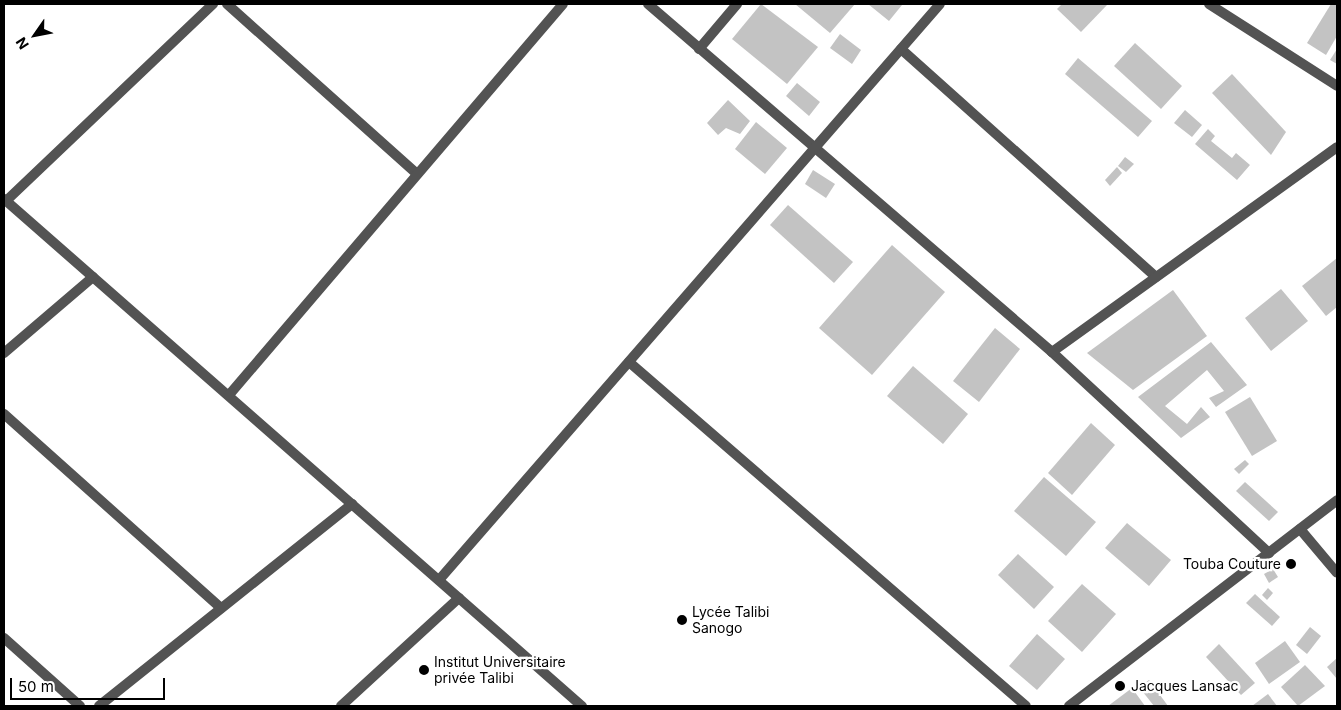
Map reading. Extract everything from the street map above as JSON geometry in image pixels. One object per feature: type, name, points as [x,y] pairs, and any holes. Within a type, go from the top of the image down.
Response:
[{"type":"street","points":[[213,4],[5,200],[439,580],[575,704]]},
{"type":"street","points":[[227,4],[417,174]]},
{"type":"street","points":[[229,396],[563,4]]},
{"type":"street","points":[[648,4],[813,150],[1052,352],[1269,553]]},
{"type":"street","points":[[699,49],[737,4]]},
{"type":"street","points":[[439,580],[940,4]]},
{"type":"street","points":[[1209,4],[1337,86]]},
{"type":"street","points":[[901,49],[1156,277]]},
{"type":"street","points":[[1052,352],[1337,147]]},
{"type":"street","points":[[4,353],[93,277]]},
{"type":"street","points":[[629,362],[1026,706]]},
{"type":"street","points":[[4,414],[221,608]]},
{"type":"street","points":[[1069,706],[1337,500]]},
{"type":"street","points":[[99,706],[352,504]]},
{"type":"street","points":[[1300,529],[1337,573]]},
{"type":"street","points":[[341,706],[459,598]]},
{"type":"street","points":[[4,638],[80,706]]},
{"type":"building","points":[[761,4],[818,47],[787,84],[732,39]]},
{"type":"building","points":[[795,4],[855,4],[830,33]]},
{"type":"building","points":[[868,4],[900,4],[902,5],[889,21]]},
{"type":"building","points":[[1062,4],[1108,4],[1081,32],[1057,9]]},
{"type":"building","points":[[1331,4],[1337,4],[1337,36],[1326,55],[1307,43]]},
{"type":"building","points":[[840,34],[861,50],[852,64],[830,48]]},
{"type":"building","points":[[1135,43],[1182,86],[1161,109],[1114,66]]},
{"type":"building","points":[[1337,49],[1337,64],[1330,60]]},
{"type":"building","points":[[1078,58],[1152,121],[1138,137],[1065,74]]},
{"type":"building","points":[[1232,74],[1286,132],[1271,155],[1212,93]]},
{"type":"building","points":[[797,83],[820,102],[809,116],[786,96]]},
{"type":"building","points":[[728,100],[750,121],[740,134],[726,128],[718,135],[707,123]]},
{"type":"building","points":[[1185,110],[1202,125],[1192,137],[1174,123]]},
{"type":"building","points":[[756,122],[787,148],[765,174],[735,149]]},
{"type":"building","points":[[1208,129],[1215,136],[1211,141],[1232,158],[1236,153],[1250,165],[1237,180],[1195,144]]},
{"type":"building","points":[[1125,157],[1134,164],[1126,172],[1118,166]]},
{"type":"building","points":[[1117,167],[1122,173],[1110,186],[1105,180]]},
{"type":"building","points":[[813,170],[835,184],[826,198],[805,184]]},
{"type":"building","points":[[788,205],[853,262],[834,283],[770,225]]},
{"type":"building","points":[[892,245],[945,292],[872,375],[819,328]]},
{"type":"building","points":[[1337,258],[1337,307],[1326,316],[1302,286]]},
{"type":"building","points":[[1281,289],[1308,321],[1271,351],[1245,318]]},
{"type":"building","points":[[1173,290],[1207,336],[1133,390],[1087,353]]},
{"type":"building","points":[[995,328],[1020,349],[979,402],[953,381]]},
{"type":"building","points":[[1211,342],[1247,385],[1216,407],[1209,398],[1224,391],[1207,370],[1165,406],[1187,424],[1201,407],[1210,417],[1181,438],[1138,397]]},
{"type":"building","points":[[913,366],[968,414],[943,444],[887,396]]},
{"type":"building","points":[[1250,397],[1277,441],[1252,456],[1225,412]]},
{"type":"building","points":[[1091,423],[1115,445],[1072,495],[1048,473]]},
{"type":"building","points":[[1245,460],[1249,464],[1239,474],[1234,469]]},
{"type":"building","points":[[1044,477],[1096,522],[1066,556],[1014,511]]},
{"type":"building","points":[[1245,482],[1278,512],[1269,521],[1236,491]]},
{"type":"building","points":[[1127,523],[1171,560],[1149,586],[1105,548]]},
{"type":"building","points":[[1018,554],[1054,587],[1034,609],[998,575]]},
{"type":"building","points":[[1273,569],[1278,577],[1269,583],[1264,574]]},
{"type":"building","points":[[1082,584],[1116,614],[1082,652],[1048,621]]},
{"type":"building","points":[[1268,588],[1273,593],[1267,600],[1262,595]]},
{"type":"building","points":[[1255,594],[1280,617],[1272,626],[1246,603]]},
{"type":"building","points":[[1310,627],[1321,636],[1307,654],[1296,645]]},
{"type":"building","points":[[1037,634],[1065,659],[1037,690],[1009,666]]},
{"type":"building","points":[[1285,641],[1300,662],[1269,684],[1255,663]]},
{"type":"building","points":[[1219,644],[1255,683],[1241,695],[1206,657]]},
{"type":"building","points":[[1337,658],[1337,679],[1327,667]]},
{"type":"building","points":[[1305,665],[1325,686],[1298,706],[1281,687]]},
{"type":"building","points":[[1149,680],[1168,706],[1154,706],[1139,687]]},
{"type":"building","points":[[1132,688],[1145,706],[1108,706]]},
{"type":"building","points":[[1268,694],[1277,706],[1252,706]]},
{"type":"place","name":"Touba Couture","points":[[1291,564]]},
{"type":"place","name":"Lycée Talibi Sanogo","points":[[682,620]]},
{"type":"place","name":"Institut Universitaire privée Talibi","points":[[424,670]]},
{"type":"place","name":"Jacques Lansac","points":[[1120,686]]}]
